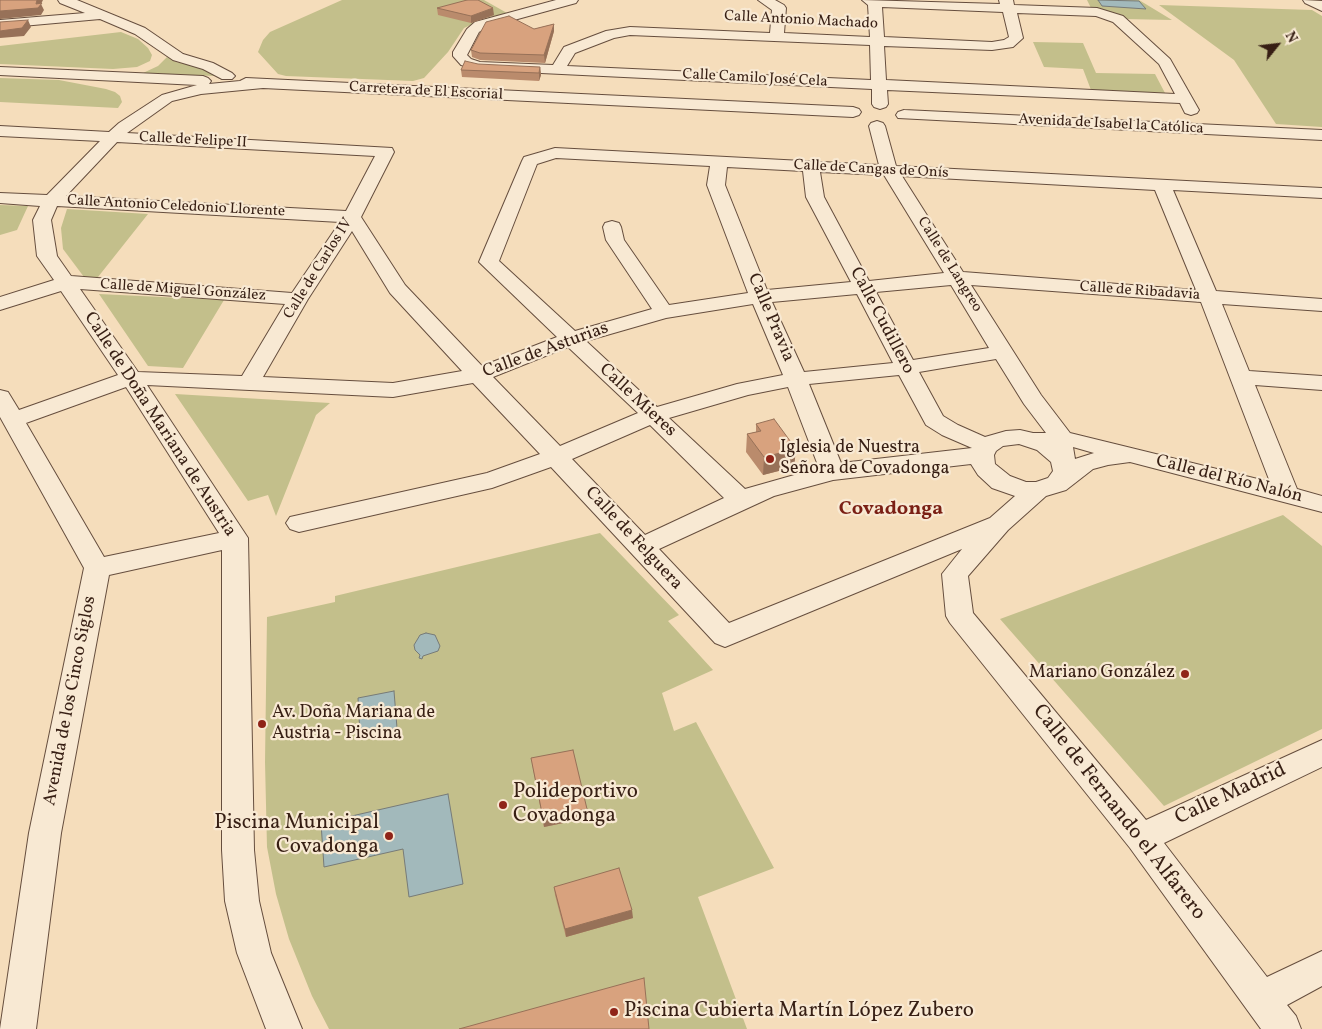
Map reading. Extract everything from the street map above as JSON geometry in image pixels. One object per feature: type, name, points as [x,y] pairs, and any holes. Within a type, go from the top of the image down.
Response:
[{"type":"street","points":[[65,0],[140,31],[178,57],[208,66],[240,82]]},
{"type":"street","name":"Calle Camilo José Cela","points":[[571,0],[480,25],[474,29],[460,52],[463,60],[479,66],[1185,99]]},
{"type":"street","points":[[765,0],[779,8],[776,36]]},
{"type":"street","points":[[1310,0],[1322,7]]},
{"type":"street","points":[[880,104],[872,1],[1007,4],[1097,12],[1118,20],[1165,62],[1194,115]]},
{"type":"street","name":"Calle Antonio Machado","points":[[558,69],[569,50],[611,34],[630,30],[992,46],[1008,44],[1016,38],[1016,31],[1007,4]]},
{"type":"street","points":[[0,24],[102,16]]},
{"type":"street","points":[[98,75],[136,72],[153,66],[162,59],[160,46]]},
{"type":"street","name":"Carretera de El Escorial","points":[[0,71],[852,112]]},
{"type":"street","points":[[61,74],[108,83],[129,96],[134,108],[119,132]]},
{"type":"street","name":"Calle de Doña Mariana de Austria","points":[[262,84],[200,89],[166,98],[119,132],[52,201],[42,220],[47,256],[67,282],[235,538],[238,850],[242,901],[254,953],[284,1029]]},
{"type":"street","points":[[880,104],[896,108],[904,115],[900,122],[877,126],[859,121],[852,112],[854,109],[864,105],[880,104]]},
{"type":"street","name":"Avenida de Isabel la Católica","points":[[904,115],[1320,135]]},
{"type":"street","name":"Calle de Langreo","points":[[877,126],[889,170],[1032,399]]},
{"type":"street","name":"Calle de Felipe II","points":[[0,131],[119,132],[386,152]]},
{"type":"street","name":"Calle de Carlos IV","points":[[248,384],[298,299],[352,217],[386,152]]},
{"type":"street","name":"Calle de Cangas de Onís","points":[[488,262],[530,161],[555,153],[1322,193]]},
{"type":"street","name":"Calle Pravia","points":[[719,162],[716,185],[760,297],[796,379],[833,472]]},
{"type":"street","name":"Calle Cudillero","points":[[811,167],[815,198],[934,420],[984,450]]},
{"type":"street","points":[[1162,186],[1241,376],[1287,495]]},
{"type":"street","name":"Calle Antonio Celedonio Llorente","points":[[0,198],[352,217]]},
{"type":"street","name":"Calle de Felguera","points":[[352,217],[397,289],[725,636],[998,524]]},
{"type":"street","points":[[612,227],[615,240],[664,312]]},
{"type":"street","name":"Calle Mieres","points":[[488,262],[653,414],[741,500]]},
{"type":"street","name":"Calle de Asturias","points":[[131,378],[394,390],[479,375],[570,339],[664,312],[760,297],[958,278]]},
{"type":"street","name":"Calle de Ribadavia","points":[[958,278],[1322,305]]},
{"type":"street","points":[[0,304],[67,282]]},
{"type":"street","name":"Calle de Miguel González","points":[[67,282],[298,299]]},
{"type":"street","points":[[299,522],[492,480],[556,457],[653,414],[746,388],[796,379],[905,368],[1002,352]]},
{"type":"street","points":[[1241,376],[1322,383]]},
{"type":"street","points":[[131,378],[6,408],[97,568],[235,538]]},
{"type":"street","points":[[1027,439],[1034,426],[1036,414],[1032,399]]},
{"type":"street","name":"Calle del Río Nalón","points":[[1032,399],[1058,432],[1063,471],[1098,459],[1135,456]]},
{"type":"street","name":"Calle del Río Nalón","points":[[1047,418],[1065,432],[1096,446]]},
{"type":"street","points":[[641,547],[766,490],[833,472],[984,450],[995,441],[1006,438],[1027,439],[1054,450],[1063,471],[1057,484],[1037,490],[1024,490],[1001,482],[986,469],[982,462],[984,450]]},
{"type":"street","name":"Calle del Río Nalón","points":[[1027,439],[1073,440],[1322,504]]},
{"type":"street","points":[[998,524],[1001,482]]},
{"type":"street","name":"Calle de Fernando el Alfarero","points":[[1037,490],[998,524],[955,574],[960,616],[1140,838],[1283,1029]]},
{"type":"street","name":"Avenida de los Cinco Siglos","points":[[18,1029],[45,833],[97,568]]},
{"type":"street","name":"Calle Madrid","points":[[1140,838],[1322,753]]},
{"type":"street","points":[[1261,999],[1322,968]]},
{"type":"shaded area","points":[[342,0],[484,0],[507,13],[486,18],[464,28],[448,52],[424,78],[413,81],[286,76],[278,74],[258,52],[263,40],[270,32]]},
{"type":"shaded area","points":[[1087,0],[1139,0],[1172,20],[1124,19],[1091,8]]},
{"type":"shaded area","points":[[1159,5],[1312,10],[1322,16],[1322,127],[1276,124],[1234,60]]},
{"type":"shaded area","points":[[121,32],[138,39],[148,48],[152,55],[150,61],[137,67],[113,69],[0,64],[0,46]]},
{"type":"shaded area","points":[[1033,42],[1083,43],[1096,73],[1155,74],[1165,93],[1091,90],[1083,69],[1044,67]]},
{"type":"shaded area","points":[[167,57],[176,62],[200,67],[216,76],[143,73],[158,66]]},
{"type":"shaded area","points":[[0,78],[59,80],[106,89],[120,96],[122,102],[118,108],[0,102]]},
{"type":"shaded area","points":[[0,205],[28,206],[17,230],[0,235]]},
{"type":"shaded area","points":[[67,209],[148,214],[98,277],[84,277],[63,249],[61,228]]},
{"type":"shaded area","points":[[99,294],[224,300],[183,368],[148,366]]},
{"type":"shaded area","points":[[175,394],[330,403],[316,415],[276,516],[268,495],[248,501]]},
{"type":"shaded area","name":"Mariano González","points":[[1283,515],[1322,546],[1322,729],[1164,806],[1000,619]]},
{"type":"shaded area","name":"Polideportivo Covadonga","points":[[600,533],[679,615],[668,621],[713,670],[662,693],[674,731],[696,722],[774,868],[698,897],[747,1029],[329,1029],[312,996],[289,939],[276,894],[267,847],[265,762],[267,617],[335,602],[335,596]]},
{"type":"water","points":[[1098,0],[1139,1],[1146,9],[1102,6]]},
{"type":"water","points":[[426,633],[435,635],[440,646],[438,651],[423,656],[422,659],[419,658],[420,655],[415,650],[414,645],[420,635]]},
{"type":"water","points":[[394,691],[397,728],[360,735],[358,698]]},
{"type":"water","name":"Piscina Municipal Covadonga","points":[[448,794],[463,884],[409,897],[403,849],[324,867],[321,823]]},
{"type":"building","points":[[0,0],[37,0],[36,4],[42,3],[38,8],[0,11]]},
{"type":"building","points":[[467,0],[478,0],[493,8],[471,16],[437,8]]},
{"type":"building","points":[[509,16],[534,29],[554,24],[544,55],[480,53],[471,50],[486,22]]},
{"type":"building","points":[[28,20],[22,28],[0,31],[0,22]]},
{"type":"building","points":[[465,61],[478,64],[540,67],[539,73],[461,70]]},
{"type":"building","points":[[774,419],[796,449],[764,457],[747,434],[761,431],[756,424]]},
{"type":"building","points":[[573,750],[587,809],[543,818],[531,758]]},
{"type":"building","points":[[619,868],[632,910],[565,929],[554,887]]},
{"type":"building","points":[[644,978],[649,1029],[459,1029]]},
{"type":"place","name":"Iglesia de Nuestra Señora de Covadonga","points":[[770,459]]},
{"type":"place","name":"Mariano González","points":[[1185,674]]},
{"type":"place","name":"Av. Doña Mariana de Austria - Piscina","points":[[262,724]]},
{"type":"place","name":"Polideportivo Covadonga","points":[[503,805]]},
{"type":"place","name":"Piscina Municipal Covadonga","points":[[389,836]]},
{"type":"place","name":"Piscina Cubierta Martín López Zubero","points":[[614,1012]]},
{"type":"district","name":"Covadonga","points":[[891,510]]}]
